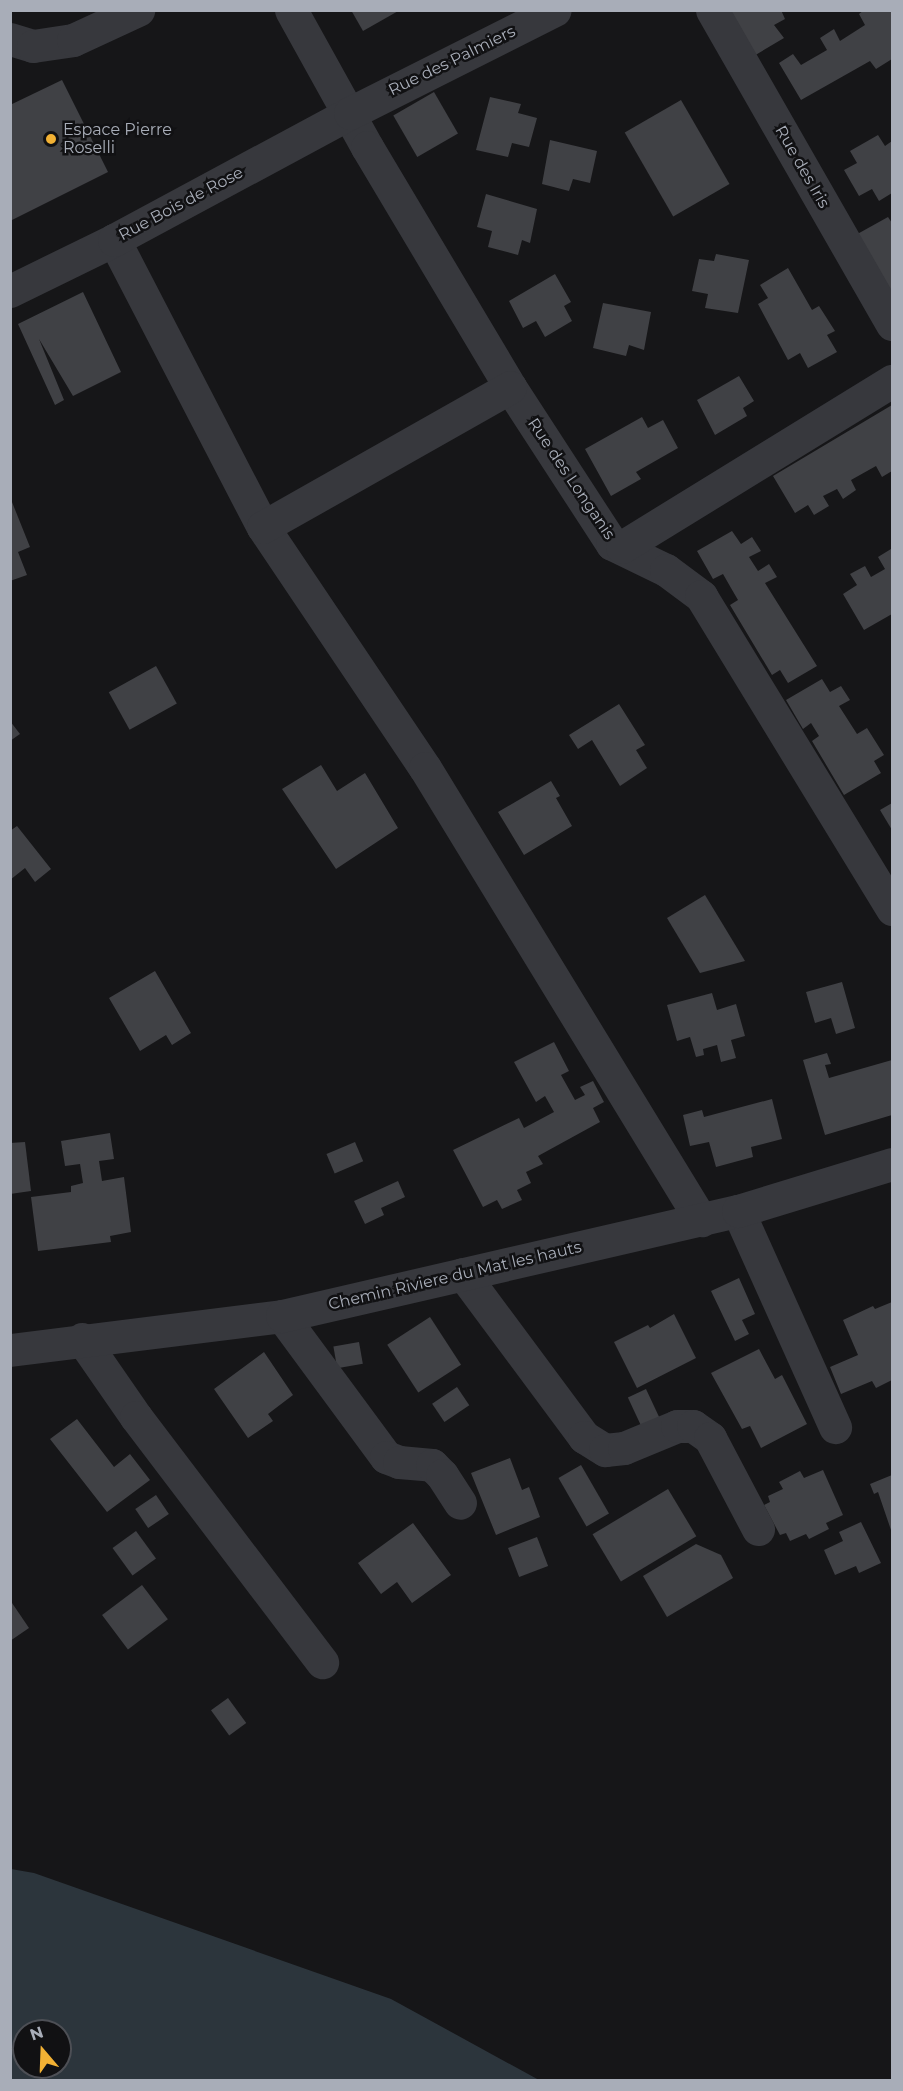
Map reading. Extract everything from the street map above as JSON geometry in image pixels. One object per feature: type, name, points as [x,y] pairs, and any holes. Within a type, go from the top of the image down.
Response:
[{"type":"street","points":[[10,39],[33,46],[73,40],[138,10]]},
{"type":"street","name":"Rue des Longanis","points":[[291,10],[367,147],[510,387],[612,544],[666,570],[701,596],[892,909]]},
{"type":"street","name":"Rue des Palmiers","points":[[350,113],[555,10]]},
{"type":"street","name":"Rue des Iris","points":[[712,10],[892,324]]},
{"type":"street","name":"Rue Bois de Rose","points":[[10,291],[114,240],[350,113]]},
{"type":"street","points":[[114,240],[263,527],[425,768],[701,1220]]},
{"type":"street","points":[[622,547],[892,381]]},
{"type":"street","points":[[263,527],[510,387]]},
{"type":"street","name":"Chemin Riviere du Mat les hauts","points":[[10,1350],[82,1339],[282,1316],[738,1211],[892,1164]]},
{"type":"street","points":[[738,1211],[835,1427]]},
{"type":"street","points":[[463,1274],[584,1437],[605,1450],[624,1448],[677,1426],[693,1426],[710,1438],[758,1529]]},
{"type":"street","points":[[282,1316],[386,1457],[399,1462],[432,1465],[442,1475],[460,1503]]},
{"type":"street","points":[[82,1339],[136,1417],[322,1662]]},
{"type":"shaded area","points":[[11,1869],[34,1873],[391,1999],[539,2080],[11,2080]]},
{"type":"building","points":[[351,10],[400,10],[363,31]]},
{"type":"building","points":[[717,10],[781,10],[785,19],[774,25],[784,38],[747,60]]},
{"type":"building","points":[[864,10],[892,10],[892,59],[876,69],[870,61],[801,100],[779,63],[793,54],[801,65],[827,50],[820,38],[834,29],[840,41],[865,25],[859,14]]},
{"type":"building","name":"Espace Pierre Roselli","points":[[62,80],[108,172],[10,221],[10,105]]},
{"type":"building","points":[[434,92],[458,134],[417,157],[393,116]]},
{"type":"building","points":[[490,97],[521,104],[518,113],[537,118],[529,147],[512,143],[508,157],[476,150]]},
{"type":"building","points":[[681,100],[730,184],[673,217],[625,132]]},
{"type":"building","points":[[878,135],[885,146],[892,141],[892,193],[879,201],[872,189],[859,196],[844,170],[857,163],[850,151]]},
{"type":"building","points":[[550,140],[597,151],[590,183],[573,179],[569,191],[542,184]]},
{"type":"building","points":[[486,194],[537,209],[530,243],[522,240],[518,255],[488,247],[492,231],[477,227]]},
{"type":"building","points":[[888,217],[892,223],[892,289],[886,292],[852,237]]},
{"type":"building","points":[[716,254],[749,260],[738,313],[705,308],[708,294],[692,291],[699,259],[714,261]]},
{"type":"building","points":[[788,268],[812,310],[819,306],[835,331],[827,335],[837,352],[808,368],[800,353],[788,360],[758,304],[768,298],[760,285]]},
{"type":"building","points":[[555,274],[571,302],[564,306],[572,321],[545,337],[536,321],[523,328],[509,301]]},
{"type":"building","points":[[83,292],[121,372],[73,396],[39,339],[64,400],[55,405],[18,324]]},
{"type":"building","points":[[603,303],[651,312],[644,350],[629,345],[626,356],[593,348]]},
{"type":"building","points":[[739,376],[754,401],[743,408],[747,416],[715,435],[697,400]]},
{"type":"building","points":[[892,405],[892,471],[882,477],[876,466],[851,480],[856,490],[843,499],[837,489],[823,496],[829,506],[814,515],[808,505],[795,513],[773,476]]},
{"type":"building","points":[[642,417],[648,428],[663,420],[678,448],[636,472],[641,479],[611,496],[585,449]]},
{"type":"building","points":[[10,497],[30,547],[18,552],[27,575],[10,581]]},
{"type":"building","points":[[732,531],[741,544],[752,537],[761,551],[749,557],[758,571],[769,564],[777,577],[765,583],[817,666],[788,683],[780,670],[772,675],[730,605],[738,600],[723,574],[713,579],[697,551]]},
{"type":"building","points":[[891,549],[892,614],[864,630],[843,594],[857,585],[850,574],[865,566],[871,577],[885,569],[878,557]]},
{"type":"building","points":[[156,666],[177,704],[130,730],[109,692]]},
{"type":"building","points":[[822,679],[830,692],[841,686],[850,700],[839,706],[857,734],[867,728],[884,755],[874,761],[881,773],[844,795],[812,741],[819,736],[811,723],[803,729],[786,700]]},
{"type":"building","points":[[619,704],[645,745],[636,750],[647,768],[620,786],[592,740],[578,749],[569,735]]},
{"type":"building","points":[[10,721],[20,734],[10,741]]},
{"type":"building","points":[[321,765],[337,791],[365,773],[398,828],[336,869],[282,789]]},
{"type":"building","points":[[551,781],[560,796],[556,798],[572,826],[524,855],[498,812]]},
{"type":"building","points":[[892,803],[892,830],[880,810]]},
{"type":"building","points":[[17,826],[51,869],[35,882],[25,868],[10,880],[10,831]]},
{"type":"building","points":[[705,895],[745,961],[700,973],[667,918]]},
{"type":"building","points":[[155,971],[191,1033],[172,1045],[166,1035],[140,1051],[109,998]]},
{"type":"building","points":[[842,982],[855,1028],[836,1034],[831,1018],[815,1023],[806,992]]},
{"type":"building","points":[[712,993],[717,1010],[736,1004],[745,1036],[731,1040],[736,1058],[721,1062],[717,1045],[703,1049],[704,1055],[696,1057],[690,1037],[677,1041],[667,1005]]},
{"type":"building","points":[[554,1042],[569,1071],[561,1075],[575,1100],[585,1095],[580,1087],[593,1081],[604,1102],[593,1108],[600,1122],[538,1156],[543,1164],[526,1172],[531,1183],[517,1190],[522,1200],[502,1209],[497,1200],[483,1207],[453,1150],[519,1118],[524,1128],[554,1112],[545,1096],[536,1102],[514,1062]]},
{"type":"building","points":[[827,1053],[831,1064],[825,1065],[829,1078],[892,1060],[892,1115],[825,1135],[803,1060]]},
{"type":"building","points":[[772,1099],[782,1139],[751,1147],[753,1157],[716,1167],[709,1142],[690,1146],[683,1115],[702,1110],[704,1117]]},
{"type":"building","points":[[110,1133],[114,1159],[99,1161],[102,1181],[124,1177],[131,1232],[110,1236],[111,1242],[38,1251],[31,1197],[71,1192],[71,1186],[83,1183],[80,1164],[65,1166],[61,1141]]},
{"type":"building","points":[[25,1142],[31,1191],[10,1194],[10,1143]]},
{"type":"building","points":[[355,1142],[363,1161],[335,1173],[326,1154]]},
{"type":"building","points":[[398,1181],[405,1197],[381,1208],[384,1215],[365,1224],[354,1201]]},
{"type":"building","points":[[739,1278],[755,1314],[742,1320],[749,1334],[735,1341],[711,1291]]},
{"type":"building","points":[[892,1302],[892,1380],[876,1388],[872,1381],[841,1394],[830,1367],[858,1355],[843,1320],[873,1306],[875,1309]]},
{"type":"building","points":[[674,1314],[696,1358],[637,1388],[614,1342],[648,1325],[650,1328]]},
{"type":"building","points":[[430,1317],[461,1365],[418,1393],[387,1345]]},
{"type":"building","points":[[359,1342],[363,1364],[337,1368],[333,1347]]},
{"type":"building","points":[[759,1349],[775,1379],[782,1375],[807,1424],[761,1448],[750,1426],[742,1429],[711,1373]]},
{"type":"building","points":[[264,1352],[293,1395],[268,1414],[273,1421],[248,1438],[214,1389]]},
{"type":"building","points":[[457,1387],[469,1405],[444,1422],[432,1404]]},
{"type":"building","points":[[646,1389],[659,1417],[641,1426],[628,1397]]},
{"type":"building","points":[[77,1419],[114,1467],[130,1454],[150,1480],[107,1512],[50,1439]]},
{"type":"building","points":[[510,1458],[522,1490],[529,1487],[540,1517],[496,1535],[471,1473]]},
{"type":"building","points":[[581,1465],[609,1513],[586,1526],[558,1478]]},
{"type":"building","points":[[823,1470],[843,1515],[826,1523],[829,1529],[809,1539],[806,1534],[790,1541],[786,1533],[780,1535],[764,1505],[770,1502],[768,1496],[783,1489],[779,1482],[800,1471],[804,1478]]},
{"type":"building","points":[[892,1475],[892,1533],[878,1492],[874,1494],[870,1484]]},
{"type":"building","points":[[668,1489],[696,1536],[621,1581],[593,1534]]},
{"type":"building","points":[[156,1495],[169,1514],[148,1528],[135,1509]]},
{"type":"building","points":[[861,1522],[881,1563],[859,1573],[856,1566],[835,1575],[824,1550],[843,1541],[839,1532]]},
{"type":"building","points":[[413,1523],[451,1575],[412,1603],[397,1582],[381,1594],[358,1563]]},
{"type":"building","points":[[136,1531],[156,1559],[133,1576],[113,1548]]},
{"type":"building","points":[[537,1537],[548,1566],[519,1577],[508,1548]]},
{"type":"building","points":[[696,1544],[721,1555],[733,1578],[667,1617],[643,1576]]},
{"type":"building","points":[[142,1585],[168,1619],[128,1649],[102,1615]]},
{"type":"building","points":[[10,1600],[29,1628],[10,1641]]},
{"type":"building","points":[[228,1698],[246,1723],[229,1735],[211,1710]]},
{"type":"place","name":"Espace Pierre Roselli","points":[[51,139]]}]
